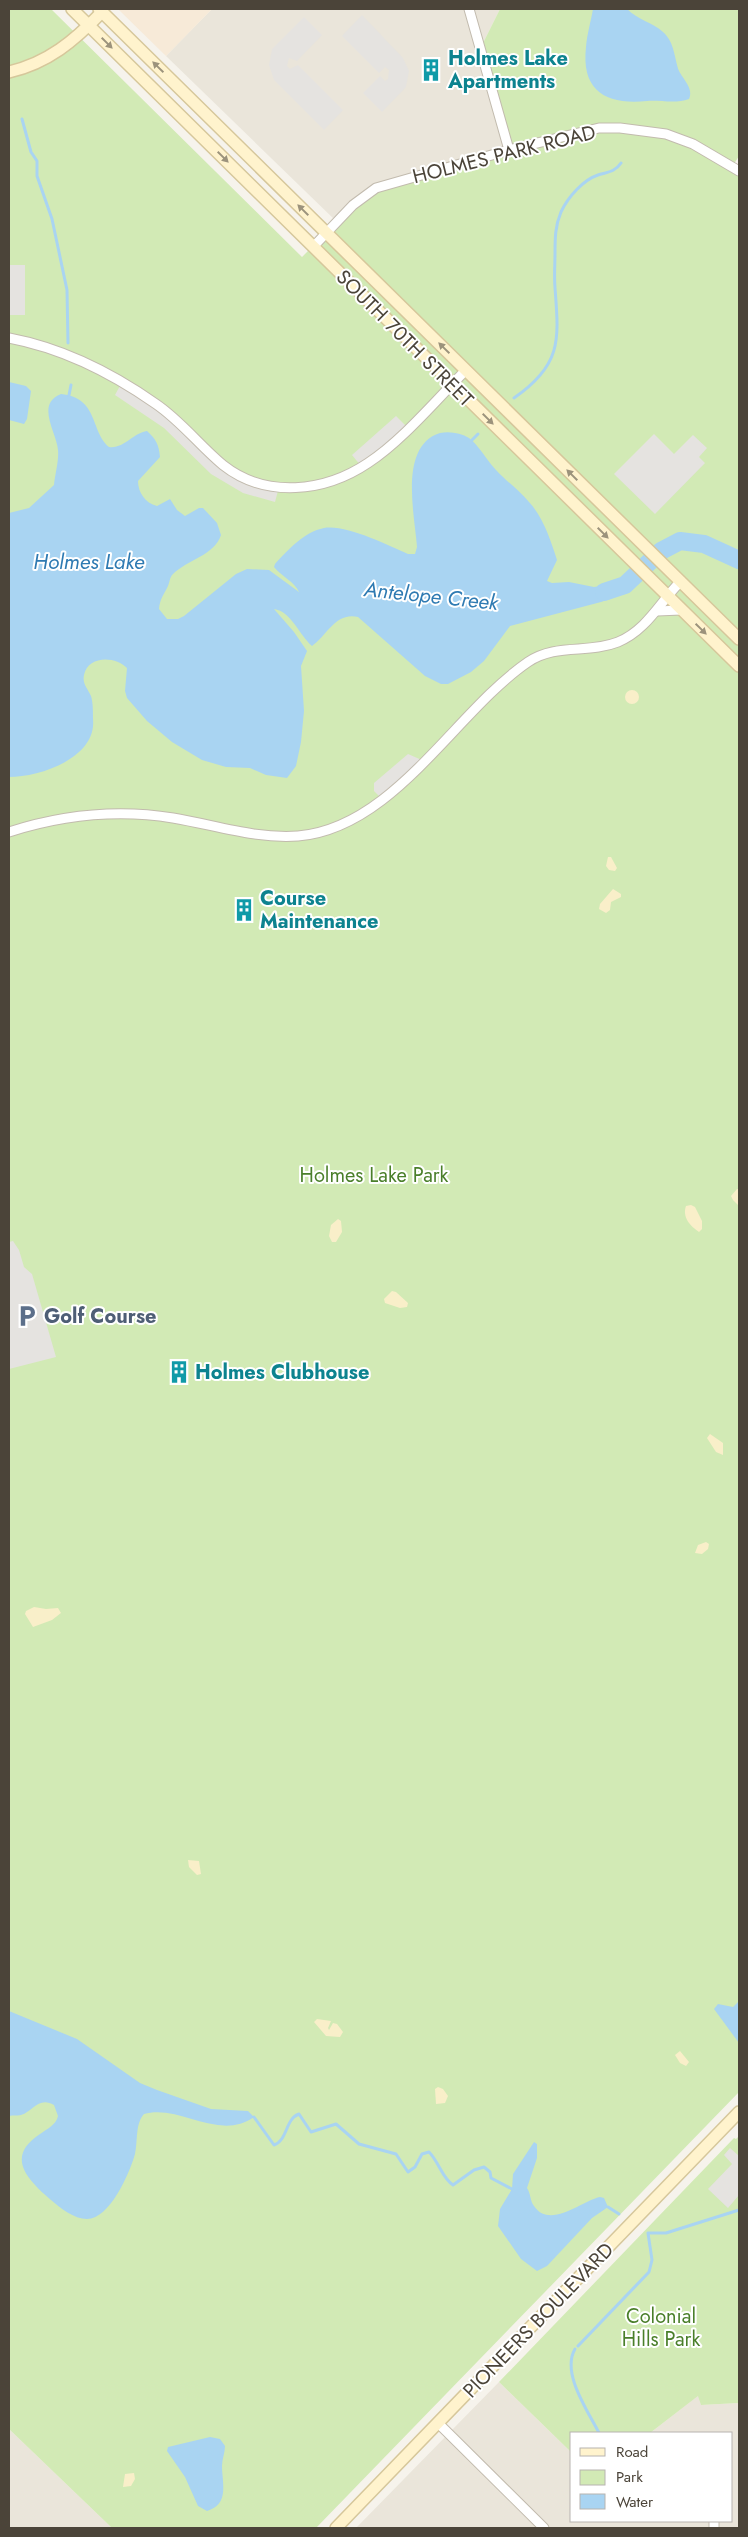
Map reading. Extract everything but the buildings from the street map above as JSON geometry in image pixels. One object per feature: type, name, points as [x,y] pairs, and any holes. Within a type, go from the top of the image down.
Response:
[{"type":"main road","name":"SOUTH 70TH STREET","points":[[72,9],[739,666]]},
{"type":"main road","name":"SOUTH 70TH STREET","points":[[100,10],[739,639]]},
{"type":"main road","points":[[9,72],[33,66],[50,57],[89,25],[100,10]]},
{"type":"main road","name":"PIONEERS BOULEVARD","points":[[336,2528],[739,2112]]},
{"type":"street","points":[[469,9],[510,150]]},
{"type":"street","name":"HOLMES PARK ROAD","points":[[313,247],[362,197],[376,188],[510,150],[599,128],[645,130],[666,134],[692,144],[739,171]]},
{"type":"street","points":[[9,338],[53,350],[105,372],[158,405],[226,467],[258,483],[287,488],[319,485],[360,468],[390,445],[466,370]]},
{"type":"street","points":[[9,832],[50,820],[113,813],[170,818],[264,836],[301,836],[333,828],[356,818],[380,801],[502,684],[529,661],[551,651],[598,647],[617,642],[634,632],[657,612],[666,595],[680,581]]},
{"type":"street","points":[[657,612],[681,610]]},
{"type":"street","points":[[438,2423],[542,2528]]},
{"type":"shaded area","points":[[118,9],[212,9],[166,56]]},
{"type":"shaded area","points":[[212,9],[500,9],[481,47],[509,150],[337,222],[166,56]]},
{"type":"shaded area","points":[[362,15],[403,58],[409,71],[406,87],[382,112],[363,93],[380,76],[385,81],[388,79],[389,70],[385,67],[379,73],[342,36]]},
{"type":"shaded area","points":[[304,17],[322,35],[297,61],[289,58],[287,66],[290,69],[298,65],[343,110],[324,130],[274,80],[269,65],[272,49]]},
{"type":"shaded area","points":[[9,265],[25,265],[25,315],[9,315]]},
{"type":"shaded area","points":[[122,382],[140,393],[226,467],[279,487],[275,502],[243,493],[211,474],[164,428],[115,395]]},
{"type":"shaded area","points":[[396,416],[406,426],[361,466],[352,455]]},
{"type":"shaded area","points":[[654,434],[674,454],[693,435],[707,448],[699,457],[705,463],[655,514],[614,474]]},
{"type":"shaded area","points":[[408,754],[424,761],[382,799],[374,791],[374,783]]},
{"type":"shaded area","name":"Golf Course","points":[[13,1241],[19,1250],[24,1267],[32,1274],[56,1357],[9,1369],[9,1242]]},
{"type":"shaded area","points":[[730,2148],[739,2156],[739,2195],[728,2208],[708,2189],[732,2164],[724,2155]]},
{"type":"shaded area","points":[[499,2382],[570,2451],[570,2522],[733,2522],[733,2432],[651,2432],[699,2395],[701,2405],[739,2403],[739,2528],[356,2528]]},
{"type":"shaded area","points":[[9,2429],[112,2528],[9,2528]]},
{"type":"green space","name":"Holmes Lake Park","points":[[9,9],[51,9],[302,257],[362,197],[509,150],[481,47],[500,9],[738,9],[739,13],[739,156],[732,167],[739,171],[739,2092],[316,2528],[112,2528],[9,2429]]},
{"type":"green space","name":"Colonial Hills Park","points":[[739,2136],[739,2403],[701,2405],[698,2396],[651,2432],[570,2432],[570,2451],[499,2382],[734,2138],[736,2139]]},
{"type":"sand","points":[[632,690],[637,692],[639,697],[637,702],[632,704],[627,702],[625,697],[627,692]]},
{"type":"sand","points":[[608,857],[611,857],[617,868],[615,871],[609,870],[606,866]]},
{"type":"sand","points":[[613,889],[621,894],[621,897],[611,902],[610,910],[606,913],[599,909],[600,904]]},
{"type":"sand","points":[[739,1189],[739,1206],[731,1196]]},
{"type":"sand","points":[[691,1205],[695,1207],[702,1221],[702,1229],[699,1232],[690,1224],[685,1214],[686,1206]]},
{"type":"sand","points":[[338,1219],[341,1221],[342,1232],[336,1242],[332,1242],[329,1236],[331,1225]]},
{"type":"sand","points":[[392,1291],[396,1292],[408,1303],[407,1307],[400,1308],[385,1303],[384,1299]]},
{"type":"sand","points":[[710,1434],[723,1443],[723,1455],[716,1452],[707,1438]]},
{"type":"sand","points":[[706,1542],[709,1544],[708,1549],[702,1554],[695,1553],[698,1545]]},
{"type":"sand","points":[[34,1607],[58,1608],[61,1613],[52,1620],[33,1627],[25,1614],[26,1611]]},
{"type":"sand","points":[[188,1860],[199,1861],[201,1874],[197,1875],[189,1867]]},
{"type":"sand","points":[[317,2019],[331,2021],[329,2030],[333,2023],[337,2024],[343,2032],[340,2037],[326,2036],[314,2022]]},
{"type":"sand","points":[[680,2051],[689,2062],[686,2066],[680,2063],[675,2055]]},
{"type":"sand","points":[[438,2087],[443,2089],[448,2096],[445,2103],[436,2104],[435,2089]]},
{"type":"sand","points":[[134,2473],[135,2479],[131,2486],[123,2487],[125,2474]]},
{"type":"water","points":[[593,9],[627,9],[663,32],[670,41],[679,71],[689,88],[689,99],[674,102],[620,101],[609,98],[600,92],[593,85],[588,75],[586,62],[587,42]]},
{"type":"water","points":[[9,382],[26,386],[31,391],[27,419],[24,424],[9,420]]},
{"type":"water","name":"Holmes Lake","points":[[61,394],[73,397],[88,408],[99,433],[109,447],[119,446],[142,432],[147,431],[153,437],[158,446],[160,457],[138,481],[141,493],[146,500],[157,506],[170,499],[177,510],[185,516],[199,508],[203,508],[217,523],[221,535],[213,548],[179,569],[171,577],[159,609],[167,619],[178,619],[184,616],[236,574],[247,569],[269,570],[299,592],[274,567],[275,564],[303,537],[324,528],[355,532],[408,554],[415,554],[417,547],[412,501],[414,467],[418,452],[427,440],[444,432],[466,436],[472,441],[496,470],[534,508],[546,530],[557,560],[547,581],[552,583],[569,582],[594,587],[619,583],[625,585],[624,589],[616,596],[605,601],[510,626],[484,661],[471,672],[448,684],[441,684],[425,676],[358,617],[350,616],[337,621],[312,646],[285,614],[274,609],[294,632],[307,651],[301,666],[304,711],[301,742],[296,766],[287,778],[266,775],[250,768],[226,767],[202,760],[172,742],[147,721],[127,698],[125,691],[127,668],[116,661],[103,659],[96,661],[87,668],[84,675],[85,684],[92,698],[93,710],[92,733],[86,745],[64,763],[50,769],[22,776],[9,777],[9,513],[29,508],[54,485],[58,450],[48,412],[49,405],[53,399]]},
{"type":"water","points":[[739,2001],[739,2043],[714,2009],[718,2004],[733,2007]]},
{"type":"water","points":[[9,2011],[77,2039],[140,2083],[211,2109],[248,2111],[254,2117],[241,2124],[227,2126],[158,2112],[144,2114],[139,2123],[135,2154],[124,2182],[111,2203],[95,2217],[82,2219],[72,2215],[42,2192],[23,2168],[22,2159],[29,2143],[53,2124],[58,2116],[54,2105],[44,2102],[21,2115],[9,2116]]},
{"type":"water","points":[[534,2142],[537,2144],[537,2158],[527,2188],[534,2206],[541,2213],[549,2215],[567,2212],[600,2197],[604,2198],[608,2207],[592,2218],[547,2266],[537,2271],[521,2259],[498,2226],[500,2209],[512,2189],[513,2174]]},
{"type":"water","points":[[210,2437],[220,2439],[225,2446],[222,2466],[222,2498],[214,2508],[207,2511],[198,2506],[185,2477],[167,2451],[168,2447]]},
{"type":"waterway","points":[[22,119],[31,152],[37,161],[37,176],[52,219],[67,290],[68,343]]},
{"type":"waterway","points":[[514,398],[530,386],[541,374],[554,350],[557,322],[555,238],[561,212],[572,195],[582,185],[592,177],[614,170],[621,163]]},
{"type":"waterway","points":[[69,395],[71,385]]},
{"type":"waterway","points":[[472,440],[478,434]]},
{"type":"waterway","name":"Antelope Creek","points":[[604,592],[625,585],[661,551],[680,541],[704,544],[739,560]]},
{"type":"waterway","points":[[254,2117],[274,2145],[282,2139],[291,2120],[299,2114],[311,2132],[336,2124],[359,2144],[396,2154],[408,2172],[415,2167],[422,2154],[429,2152],[446,2178],[453,2185],[474,2170],[484,2167],[490,2172],[491,2178],[512,2189]]},
{"type":"waterway","points":[[608,2207],[619,2214]]},
{"type":"waterway","points":[[578,2346],[649,2272],[652,2260],[648,2233],[666,2233],[739,2210]]},
{"type":"waterway","points":[[575,2349],[571,2369],[574,2380],[583,2403],[598,2432]]},
{"type":"place","name":"Holmes Lake Apartments","points":[[431,70]]},
{"type":"place","name":"Course Maintenance","points":[[244,910]]},
{"type":"place","name":"Golf Course","points":[[27,1316]]},
{"type":"place","name":"Holmes Clubhouse","points":[[179,1372]]}]
